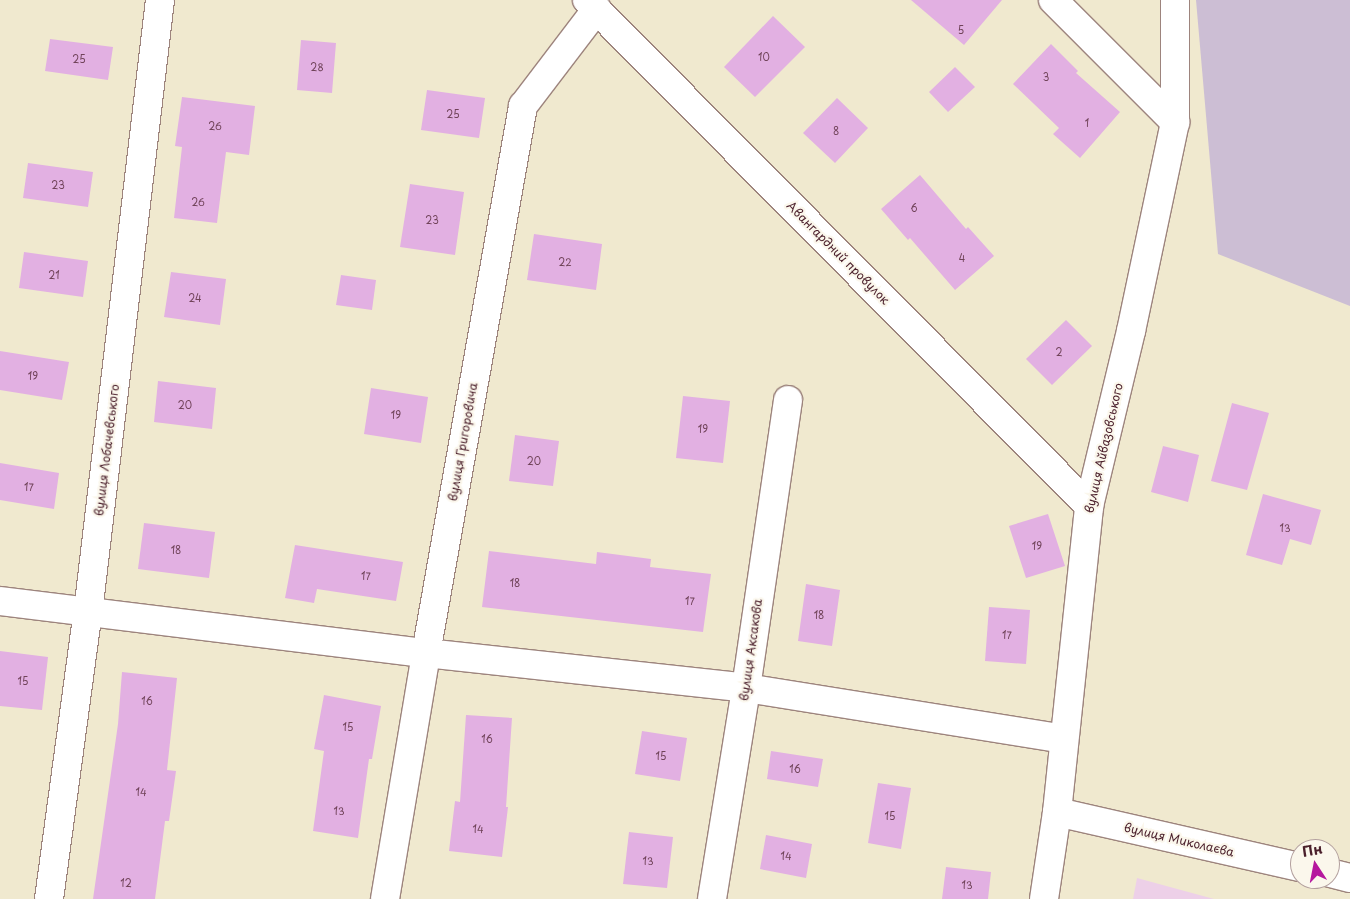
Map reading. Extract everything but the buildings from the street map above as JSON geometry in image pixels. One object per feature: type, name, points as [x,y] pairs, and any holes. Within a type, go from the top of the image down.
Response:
[{"type":"street","name":"вулиця Лобачевського","points":[[50,899],[88,612],[160,0]]},
{"type":"street","points":[[1053,0],[1175,122]]},
{"type":"street","name":"вулиця Айвазовського","points":[[1044,899],[1057,812],[1089,506],[1131,331],[1175,122],[1175,0]]},
{"type":"street","name":"Авангардний провулок","points":[[592,5],[1089,506]]},
{"type":"street","name":"вулиця Григоровича","points":[[385,899],[426,653],[523,106],[592,5]]},
{"type":"street","name":"вулиця Аксакова","points":[[712,899],[746,688],[788,400]]},
{"type":"street","points":[[0,601],[426,653],[746,688],[1064,739]]},
{"type":"street","name":"вулиця Миколаєва","points":[[1057,812],[1290,865]]},
{"type":"shaded area","points":[[1196,0],[1350,0],[1350,306],[1218,254]]},
{"type":"shaded area","points":[[1137,878],[1214,899],[1133,899]]}]
